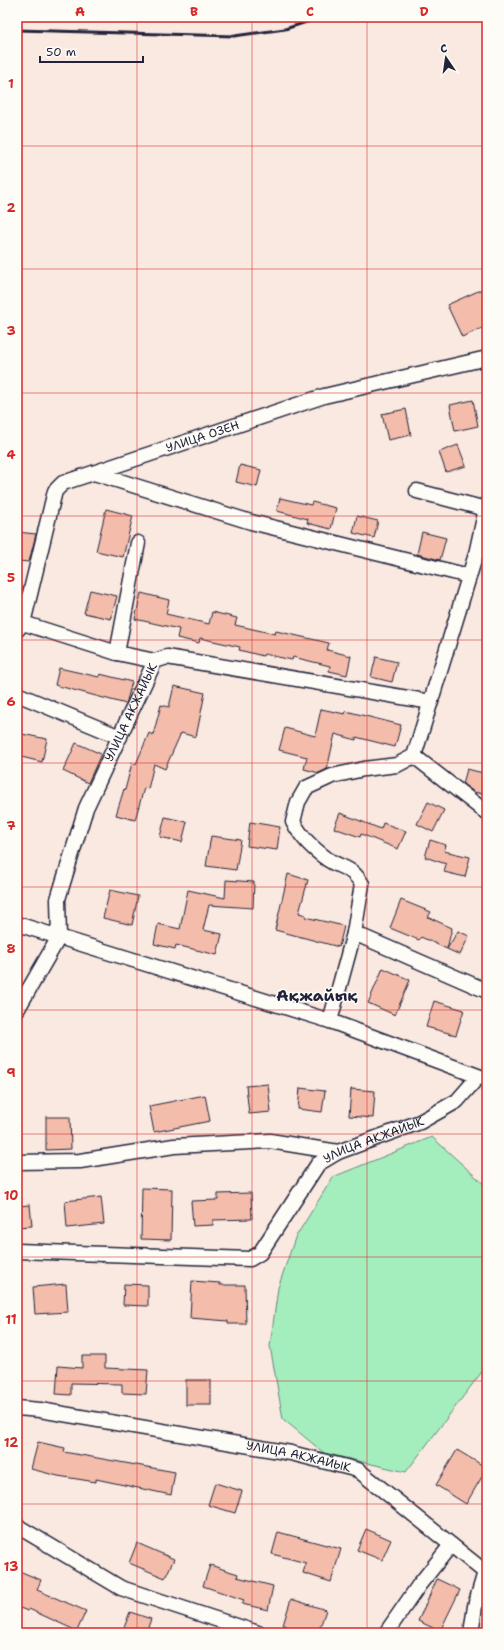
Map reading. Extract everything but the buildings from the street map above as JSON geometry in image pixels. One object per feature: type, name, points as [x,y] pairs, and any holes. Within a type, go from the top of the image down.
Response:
[{"type":"street","name":"УЛИЦА ОЗЕН","points":[[19,625],[55,492],[63,483],[324,396],[487,358]]},
{"type":"street","points":[[94,473],[251,522],[469,576]]},
{"type":"street","points":[[330,1021],[354,933],[362,884],[355,872],[328,860],[305,841],[293,822],[298,802],[306,788],[332,776],[364,769],[397,765],[414,756],[469,576],[481,556],[486,506],[417,491]]},
{"type":"street","points":[[117,653],[138,543]]},
{"type":"street","points":[[19,625],[117,653],[156,661]]},
{"type":"street","name":"УЛИЦА АКЖАЙЫК","points":[[59,937],[58,899],[86,808],[156,661],[167,657],[431,702]]},
{"type":"street","points":[[17,694],[120,736]]},
{"type":"street","points":[[414,756],[487,813]]},
{"type":"street","name":"УЛИЦА АКЖАЙЫК","points":[[17,924],[330,1021],[482,1078],[457,1101],[420,1122],[338,1152],[318,1164],[260,1253],[250,1259],[17,1251]]},
{"type":"street","points":[[354,933],[487,991]]},
{"type":"street","points":[[17,1010],[59,937]]},
{"type":"street","points":[[17,1162],[80,1161],[174,1146],[270,1142],[338,1152]]},
{"type":"street","name":"УЛИЦА АКЖАЙЫК","points":[[17,1408],[40,1410],[291,1453],[358,1470],[485,1572],[474,1606],[471,1633]]},
{"type":"street","points":[[17,1526],[121,1588],[258,1633]]},
{"type":"street","points":[[386,1633],[419,1585],[451,1545]]},
{"type":"shaded area","points":[[17,17],[63,17],[17,22]]},
{"type":"green space","points":[[432,1137],[487,1187],[487,1365],[406,1472],[324,1453],[283,1419],[270,1346],[278,1288],[295,1238],[333,1177]]},
{"type":"railway","points":[[17,30],[234,36],[285,29],[322,17]]},
{"type":"district","name":"Ақжайық","points":[[317,995]]}]
